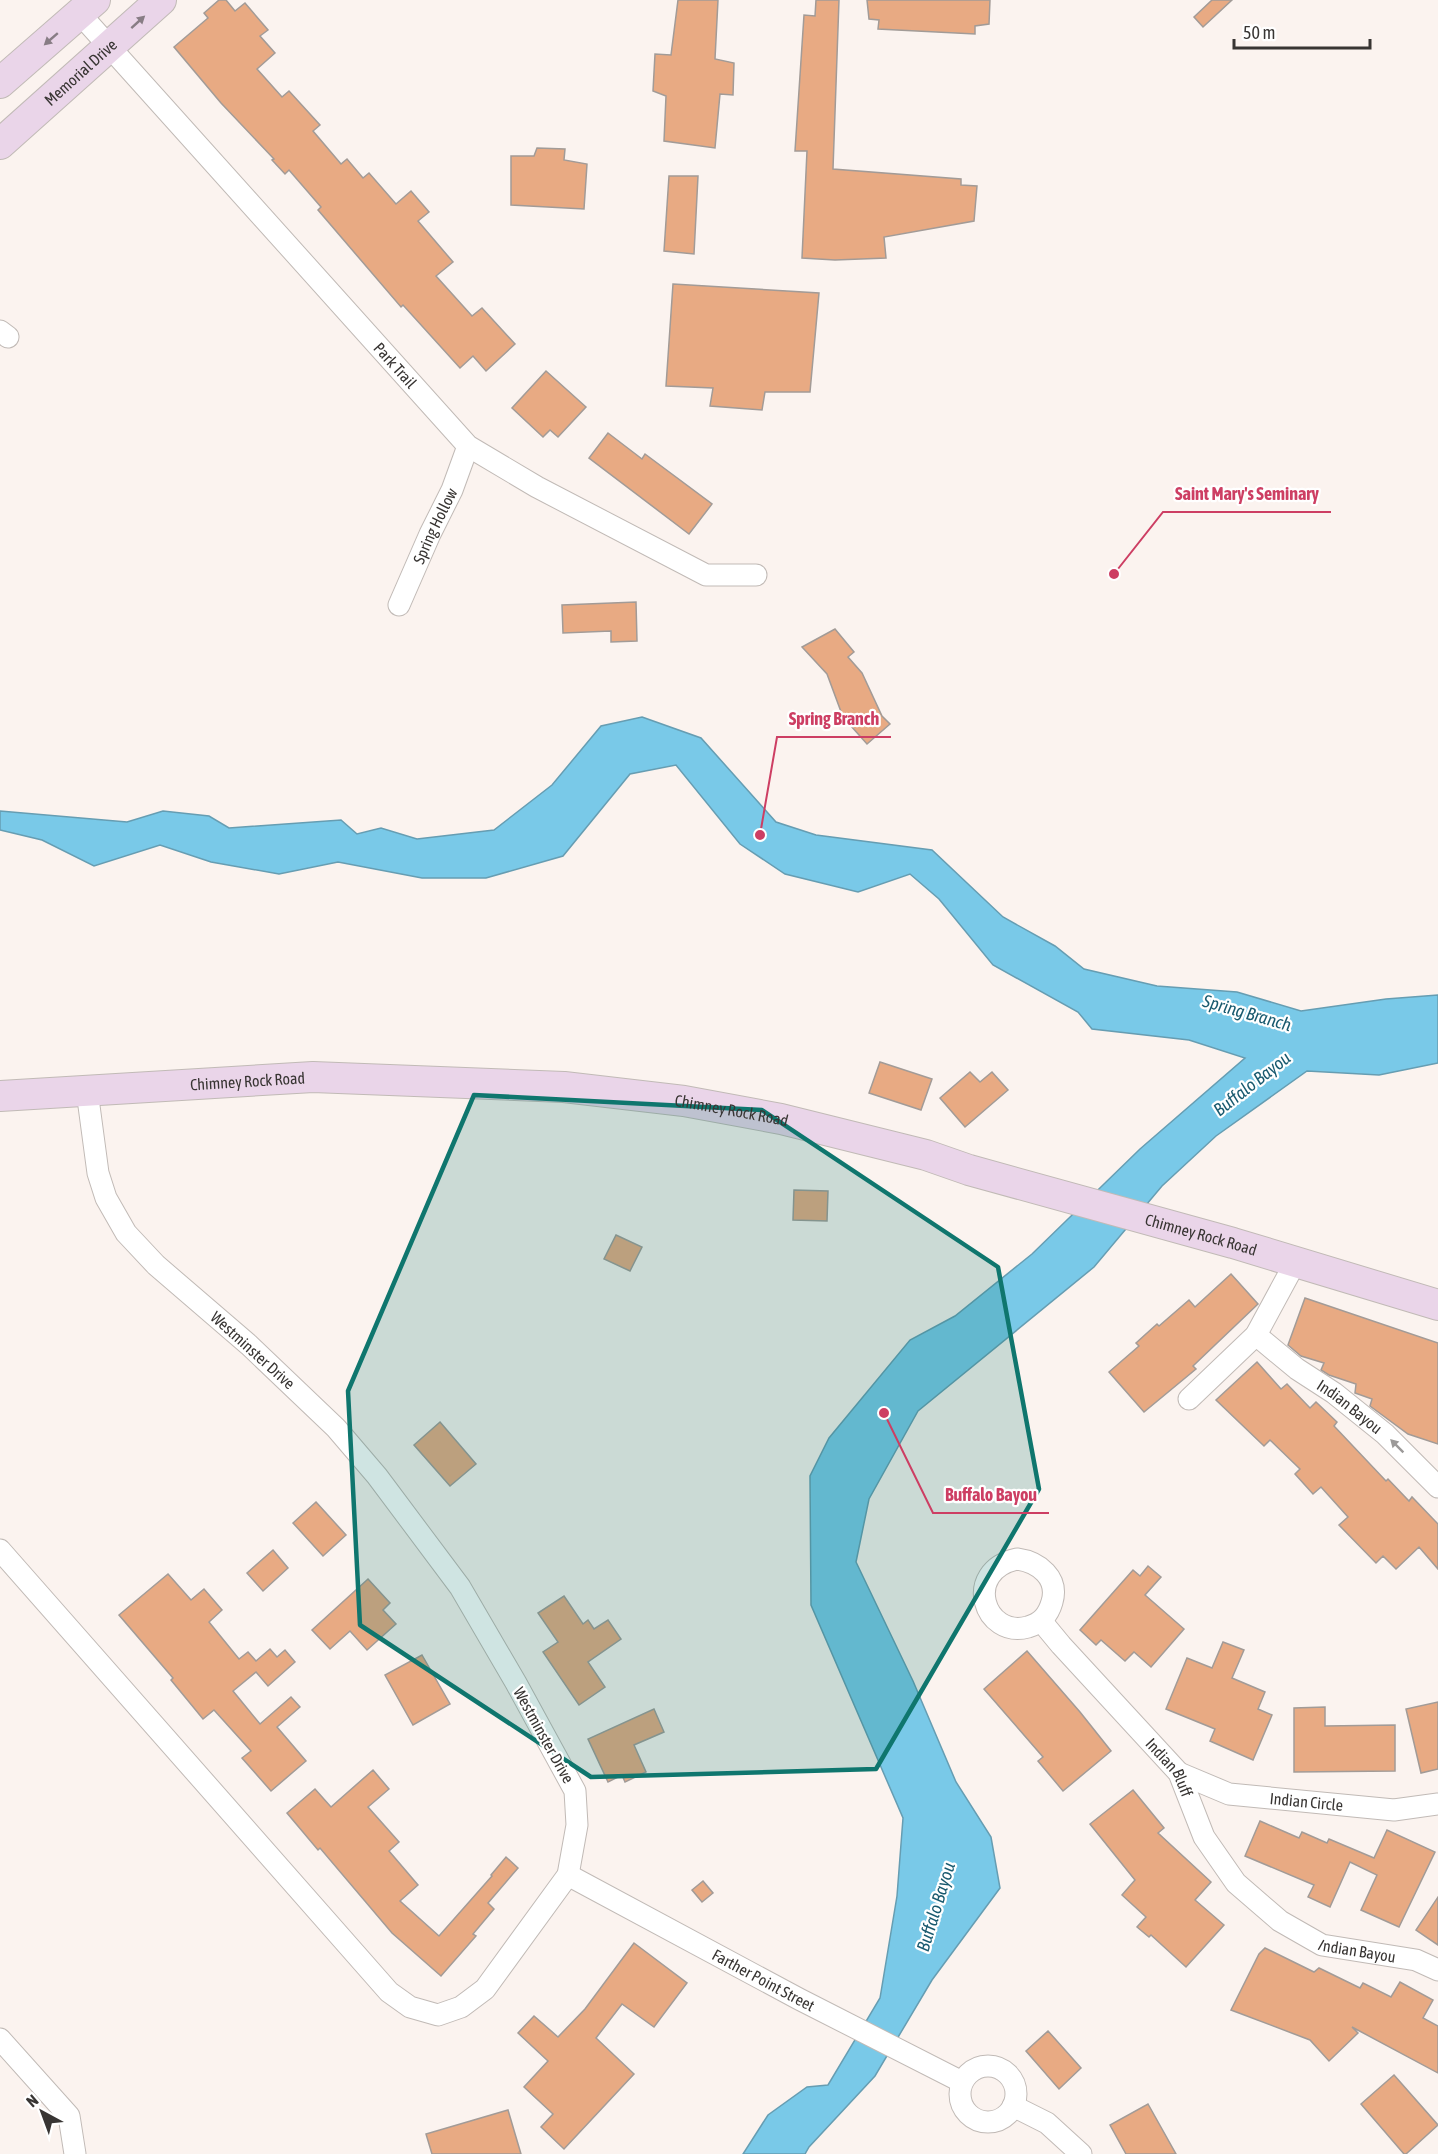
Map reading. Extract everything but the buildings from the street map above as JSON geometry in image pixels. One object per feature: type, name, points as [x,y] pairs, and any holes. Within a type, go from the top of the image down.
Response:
[{"type":"main road","name":"Memorial Drive","points":[[0,144],[161,0]]},
{"type":"main road","points":[[0,83],[88,7]]},
{"type":"main road","name":"Chimney Rock Road","points":[[0,1096],[313,1077],[564,1087],[684,1101],[781,1119],[926,1155],[969,1170],[1233,1243],[1438,1305]]},
{"type":"street","name":"Park Trail","points":[[88,7],[110,47],[468,446],[537,487],[706,575],[756,575]]},
{"type":"street","name":"Spring Hollow","points":[[399,605],[452,490],[468,446]]},
{"type":"street","name":"Westminster Drive","points":[[0,1550],[389,1992],[410,2007],[438,2015],[461,2007],[485,1989],[568,1875],[577,1825],[575,1791],[460,1587],[377,1476],[336,1428],[249,1345],[156,1265],[126,1233],[106,1198],[98,1173],[87,1091]]},
{"type":"street","points":[[1189,1399],[1256,1335],[1295,1263]]},
{"type":"street","name":"Indian Bayou","points":[[1256,1335],[1297,1369],[1334,1393],[1385,1434],[1438,1487]]},
{"type":"street","name":"Indian Bluff","points":[[1042,1622],[1060,1645],[1179,1773],[1204,1837],[1236,1883],[1280,1922]]},
{"type":"street","name":"Indian Circle","points":[[1179,1773],[1229,1794],[1394,1810],[1438,1804]]},
{"type":"street","name":"Farther Point Street","points":[[568,1875],[799,1999],[962,2082]]},
{"type":"street","name":"Indian Bayou","points":[[1280,1922],[1322,1945],[1416,1960],[1438,1970]]},
{"type":"street","points":[[0,2039],[69,2116],[75,2154]]},
{"type":"street","points":[[982,2066],[1000,2068],[1013,2080],[1016,2098],[1013,2106],[999,2119],[990,2122],[980,2121],[965,2110],[960,2092],[962,2082],[974,2069],[982,2066]]},
{"type":"street","points":[[1013,2106],[1047,2123],[1081,2154]]},
{"type":"highlighted area","points":[[474,1095],[762,1110],[998,1267],[1039,1489],[876,1769],[591,1777],[360,1625],[348,1391]]},
{"type":"water","points":[[642,717],[701,738],[776,822],[816,835],[932,850],[1003,917],[1055,946],[1084,969],[1157,986],[1237,992],[1301,1011],[1386,999],[1438,995],[1438,1063],[1379,1075],[1307,1071],[1216,1136],[1162,1186],[1094,1267],[918,1411],[869,1499],[856,1562],[913,1681],[956,1782],[991,1837],[1000,1888],[932,1980],[875,2076],[805,2154],[743,2154],[768,2115],[807,2087],[828,2085],[880,1998],[897,1896],[903,1818],[811,1605],[810,1476],[829,1438],[910,1340],[955,1316],[1032,1254],[1140,1149],[1245,1058],[1189,1040],[1092,1029],[1078,1012],[993,965],[939,899],[910,874],[858,892],[785,874],[740,844],[676,765],[630,774],[563,856],[486,878],[422,878],[338,862],[279,874],[211,862],[160,845],[94,866],[42,840],[0,830],[0,811],[127,822],[163,811],[209,816],[229,828],[341,820],[357,834],[381,828],[417,839],[494,830],[552,785],[601,726]]},
{"type":"place","name":"Saint Mary's Seminary","points":[[1114,574]]},
{"type":"place","name":"Spring Branch","points":[[760,835]]},
{"type":"place","name":"Buffalo Bayou","points":[[884,1413]]}]
